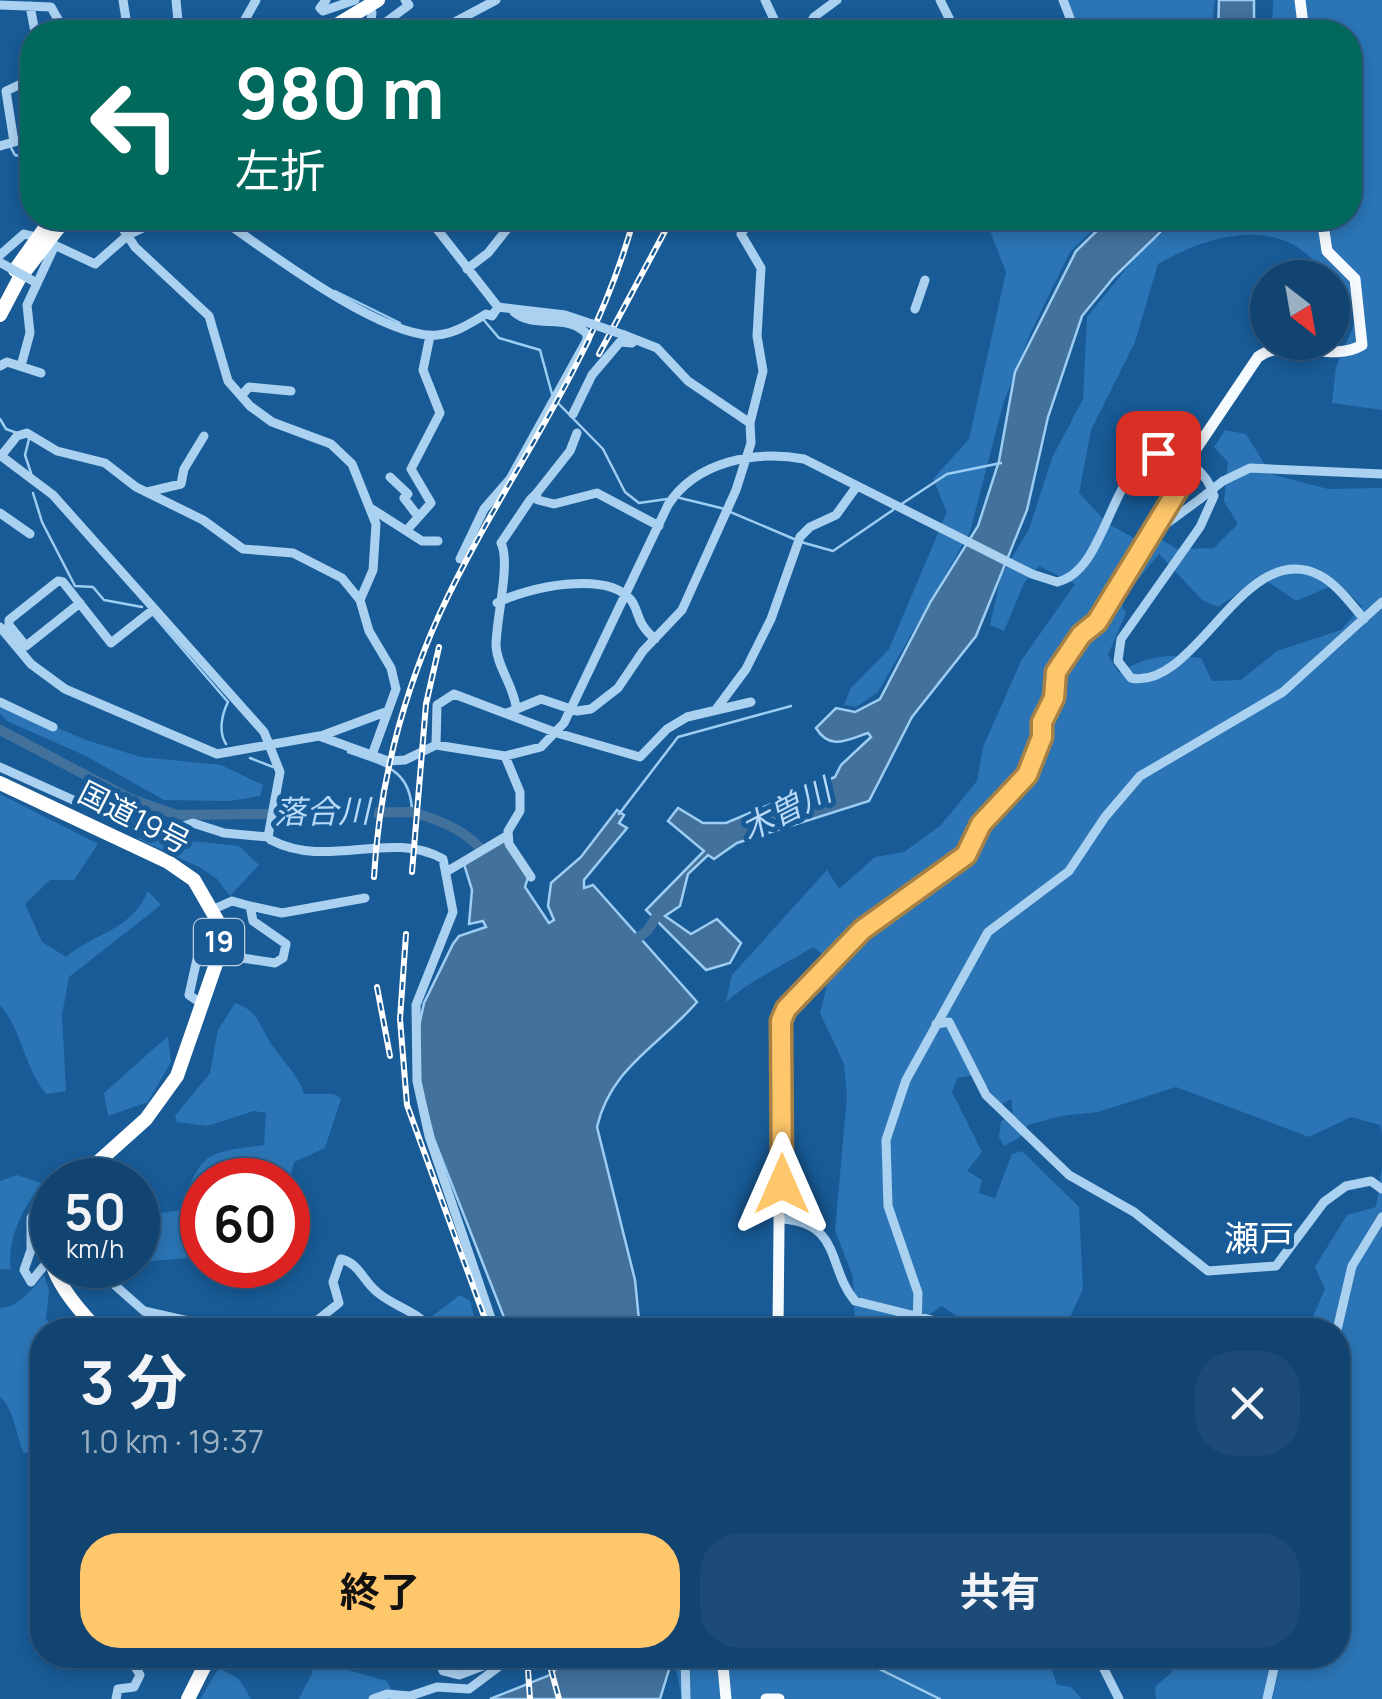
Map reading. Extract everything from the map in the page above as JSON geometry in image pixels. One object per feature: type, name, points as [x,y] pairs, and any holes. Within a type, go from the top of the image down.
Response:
[{"type":"highway","points":[[348,20],[392,0]]},
{"type":"highway","points":[[0,316],[49,230]]},
{"type":"highway","points":[[0,296],[56,230]]},
{"type":"highway","name":"国道19号","points":[[0,783],[168,862],[194,880],[214,909]]},
{"type":"highway","name":"19","points":[[101,1158],[166,1096],[187,1053],[218,958],[220,938],[214,909]]},
{"type":"highway","points":[[64,1288],[88,1318]]},
{"type":"highway","points":[[188,1699],[204,1668]]},
{"type":"main road","points":[[778,1318],[781,1021],[786,1009],[862,930],[966,855],[981,824],[1027,775],[1042,737],[1042,722],[1054,698],[1056,672],[1081,635],[1097,622],[1182,483],[1188,463],[1265,352],[1333,354],[1362,345],[1355,279],[1326,251],[1323,230]]},
{"type":"main road","points":[[723,1668],[726,1699]]},
{"type":"main road","points":[[766,1699],[780,1699]]},
{"type":"street","points":[[326,0],[320,8],[323,11],[355,0]]},
{"type":"street","points":[[458,20],[496,0]]},
{"type":"street","points":[[812,20],[838,0]]},
{"type":"street","points":[[388,20],[411,2]]},
{"type":"street","points":[[0,5],[54,4]]},
{"type":"street","points":[[30,6],[33,20]]},
{"type":"street","points":[[9,144],[6,91],[20,85]]},
{"type":"street","points":[[124,230],[180,293],[208,316],[228,381],[241,396],[272,422],[339,449],[352,464],[370,508],[376,544],[373,570],[360,600]]},
{"type":"street","points":[[36,283],[0,260],[24,234],[94,264],[139,230]]},
{"type":"street","points":[[238,230],[333,294],[403,328],[430,336],[492,316],[498,307]]},
{"type":"street","points":[[438,230],[498,307],[532,321],[574,324],[587,334],[555,401],[510,479],[484,508],[460,559]]},
{"type":"street","points":[[466,269],[488,253],[507,230]]},
{"type":"street","points":[[512,710],[541,699],[570,710],[591,710],[605,700],[682,610],[736,490],[753,435],[750,423],[763,371],[757,336],[761,268],[741,234],[744,230]]},
{"type":"street","points":[[20,366],[31,327],[26,304],[36,283],[46,241]]},
{"type":"street","points":[[915,309],[925,280]]},
{"type":"street","points":[[514,312],[554,313],[644,342],[661,352],[688,381],[750,423]]},
{"type":"street","points":[[406,531],[431,500],[412,474],[411,464],[425,447],[440,414],[423,370],[430,336]]},
{"type":"street","points":[[573,414],[592,375],[620,342],[644,342]]},
{"type":"street","points":[[0,366],[8,362],[40,373]]},
{"type":"street","points":[[241,396],[250,387],[290,390]]},
{"type":"street","points":[[512,710],[512,682],[496,653],[497,603],[505,569],[502,538],[570,451],[576,433]]},
{"type":"street","points":[[0,471],[2,457],[21,434],[57,451],[105,463],[243,548],[298,554],[342,578],[360,600],[370,631],[394,679],[388,711],[372,755]]},
{"type":"street","points":[[147,492],[181,484],[184,469],[204,436]]},
{"type":"street","points":[[319,736],[372,755],[405,760],[436,745],[505,756],[530,752],[556,733],[570,710],[672,499],[703,470],[768,456],[804,460],[1032,574],[1057,582],[1076,572],[1130,478],[1148,456],[1166,454],[1188,463],[1210,482],[1214,496],[1210,510],[1121,639],[1118,661],[1132,678],[1161,674],[1255,586],[1276,572],[1298,569],[1318,574],[1364,619]]},
{"type":"street","points":[[2,457],[53,495],[270,742],[278,782],[268,834]]},
{"type":"street","points":[[1147,539],[1224,481],[1250,468],[1382,474]]},
{"type":"street","points":[[390,476],[408,494],[404,498],[417,514]]},
{"type":"street","points":[[718,708],[746,669],[771,619],[798,541],[810,526],[836,515],[857,486]]},
{"type":"street","points":[[536,494],[546,504],[603,494],[624,510],[658,526]]},
{"type":"street","points":[[370,508],[422,541],[438,541]]},
{"type":"street","points":[[0,513],[30,534]]},
{"type":"street","points":[[80,604],[26,646],[9,625],[9,620],[58,582],[63,582],[111,643],[154,610]]},
{"type":"street","points":[[497,603],[538,588],[606,585],[631,600],[642,628],[654,639]]},
{"type":"street","points":[[782,1218],[799,1221],[826,1239],[855,1301],[919,1318],[918,1293],[888,1206],[884,1166],[895,1106],[988,932],[1070,871],[1128,786],[1164,759],[1283,692],[1382,602]]},
{"type":"street","points":[[0,627],[52,681],[188,745],[231,754],[270,742],[319,736],[388,711]]},
{"type":"street","points":[[436,745],[437,705],[445,696],[454,694],[512,710],[556,733],[640,757],[647,754],[666,728],[718,708],[752,702]]},
{"type":"street","points":[[0,702],[52,726]]},
{"type":"street","points":[[446,872],[508,835],[521,805],[505,756]]},
{"type":"street","points":[[0,767],[131,826],[162,832],[193,823],[224,833],[268,834],[276,843],[320,854],[420,846],[443,859],[453,912],[416,1005],[416,1080],[429,1136],[490,1318]]},
{"type":"street","points":[[508,835],[512,850],[530,878]]},
{"type":"street","points":[[214,909],[232,901],[282,912],[365,898]]},
{"type":"street","points":[[202,1004],[189,995],[198,950],[245,963],[275,963],[283,958],[286,944],[253,921],[250,906]]},
{"type":"street","points":[[936,1024],[949,1022],[986,1096],[1062,1168],[1134,1212],[1208,1271],[1276,1266],[1334,1193],[1371,1181],[1382,1189]]},
{"type":"street","points":[[1340,1318],[1352,1266],[1382,1217]]},
{"type":"street","points":[[30,1253],[24,1270],[30,1280]]},
{"type":"street","points":[[321,1318],[339,1303],[333,1282],[341,1259],[351,1262],[377,1292],[418,1318]]},
{"type":"street","points":[[118,1288],[144,1311],[175,1318]]},
{"type":"street","points":[[116,1699],[118,1689],[134,1687],[140,1675],[136,1668]]},
{"type":"street","points":[[442,1668],[459,1675],[478,1668]]},
{"type":"street","points":[[373,1699],[387,1694],[410,1696],[437,1687],[469,1689],[496,1668]]},
{"type":"street","points":[[685,1668],[686,1699]]},
{"type":"street","points":[[1104,1668],[1119,1699]]},
{"type":"street","points":[[1268,1699],[1274,1668]]},
{"type":"shaded area","points":[[1066,0],[1215,0],[1212,20],[1075,20]]},
{"type":"shaded area","points":[[1273,0],[1382,0],[1382,410],[1332,403],[1336,367],[1339,360],[1350,360],[1350,334],[1361,308],[1350,298],[1350,260],[1313,260],[1283,240],[1266,236],[1209,242],[1158,264],[1135,342],[1091,430],[1079,493],[1107,523],[1148,546],[1162,540],[1177,549],[1214,548],[1238,524],[1224,501],[1228,462],[1214,447],[1225,430],[1246,434],[1271,474],[1328,489],[1382,488],[1382,1134],[1380,1125],[1351,1117],[1309,1137],[1176,1087],[1098,1112],[1028,1125],[1019,1138],[1004,1146],[999,1137],[1001,1121],[1013,1113],[1011,1099],[1001,1105],[977,1075],[957,1078],[952,1092],[982,1152],[967,1171],[982,1180],[979,1193],[995,1198],[1012,1154],[1022,1151],[1079,1207],[1083,1289],[1070,1318],[959,1318],[942,1306],[924,1318],[855,1318],[853,1277],[835,1230],[847,1096],[844,1064],[820,1013],[833,962],[813,947],[726,1002],[732,975],[827,870],[839,889],[875,857],[904,852],[940,826],[977,781],[983,747],[1021,661],[1075,584],[1039,566],[1024,583],[1004,631],[990,625],[1001,576],[1029,529],[1052,458],[1083,399],[1087,317],[1143,248],[1167,230],[1362,230],[1362,20],[1272,20]],"holes":[[[1159,554],[1202,600],[1218,607],[1261,577],[1296,601],[1338,583],[1362,606],[1341,630],[1277,651],[1241,680],[1212,681],[1201,658],[1178,656],[1149,659],[1119,673],[1108,655],[1126,613],[1120,601]]]},
{"type":"shaded area","points":[[990,230],[1093,230],[1070,252],[1030,334],[1003,404],[970,532],[878,692],[856,707],[844,705],[851,688],[889,649],[947,512],[933,479],[969,439],[1006,272]]},
{"type":"shaded area","points":[[0,706],[86,740],[141,757],[221,765],[263,785],[260,796],[229,801],[164,800],[86,756],[7,721],[0,714]]},
{"type":"shaded area","points":[[0,794],[98,844],[74,880],[50,880],[25,904],[42,942],[66,957],[132,915],[148,891],[161,905],[69,977],[62,1015],[66,1091],[46,1094],[0,1005]]},
{"type":"shaded area","points":[[143,836],[239,846],[259,865],[230,896],[217,879],[138,839]]},
{"type":"shaded area","points":[[235,1003],[243,1006],[254,1015],[304,1094],[334,1094],[341,1099],[325,1148],[303,1158],[210,1158],[229,1150],[264,1145],[266,1113],[254,1111],[207,1126],[177,1122],[175,1116],[210,1073],[218,1030]]},
{"type":"shaded area","points":[[168,1036],[171,1062],[148,1102],[108,1116],[104,1093]]},
{"type":"shaded area","points":[[1382,1167],[1382,1699],[1156,1699],[1155,1687],[1172,1672],[1171,1668],[1350,1668],[1350,1318],[1312,1318],[1325,1289],[1315,1267],[1347,1215],[1376,1207]]},
{"type":"shaded area","points":[[17,1175],[30,1179],[30,1202],[11,1247],[11,1270],[0,1269],[0,1181]]},
{"type":"shaded area","points":[[180,1210],[180,1259],[160,1260],[160,1213]]},
{"type":"shaded area","points":[[33,1288],[48,1288],[46,1318],[30,1318],[30,1452],[24,1453],[12,1415],[0,1397],[0,1308],[19,1301]]},
{"type":"shaded area","points":[[460,1295],[470,1301],[475,1318],[431,1318]]},
{"type":"shaded area","points":[[219,1668],[239,1679],[251,1699],[200,1699]]},
{"type":"shaded area","points":[[312,1668],[341,1668],[387,1681],[396,1699],[299,1699]]},
{"type":"shaded area","points":[[676,1668],[1051,1668],[1057,1685],[1071,1687],[1082,1699],[682,1699]]},
{"type":"water","points":[[1219,0],[1254,0],[1254,20],[1218,20]]},
{"type":"water","points":[[1098,230],[1163,230],[1114,277],[1082,316],[1048,417],[1027,510],[976,636],[912,717],[869,801],[737,843],[714,859],[708,855],[688,874],[680,906],[665,916],[691,934],[717,919],[741,943],[730,963],[706,970],[646,910],[704,851],[668,821],[678,808],[703,823],[726,823],[835,777],[841,765],[871,737],[868,733],[833,742],[816,728],[836,708],[855,712],[880,699],[931,601],[978,526],[999,461],[1015,372],[1076,251]]},
{"type":"water","points":[[617,810],[624,815],[619,823],[627,828],[584,880],[584,888],[593,885],[697,1002],[638,1058],[613,1088],[597,1127],[635,1280],[639,1318],[504,1318],[434,1139],[420,1084],[418,1031],[424,1003],[453,944],[459,936],[486,927],[483,921],[469,924],[472,890],[464,864],[506,839],[528,877],[525,887],[549,923],[554,920],[548,906],[551,883],[581,857]]},
{"type":"water","points":[[557,1668],[669,1668],[660,1699],[490,1699],[550,1675]]},
{"type":"waterway","points":[[10,146],[20,156]]},
{"type":"waterway","points":[[335,291],[400,323]]},
{"type":"waterway","points":[[482,318],[499,338],[540,350],[552,394]]},
{"type":"waterway","points":[[556,401],[603,449],[625,492],[639,503],[667,499]]},
{"type":"waterway","points":[[0,419],[6,429],[17,433]]},
{"type":"waterway","points":[[29,439],[25,455],[31,473]]},
{"type":"waterway","points":[[900,505],[947,474],[1001,463]]},
{"type":"waterway","points":[[33,493],[42,522],[75,586],[93,587],[104,600],[142,607]]},
{"type":"waterway","points":[[680,498],[721,508],[794,539]]},
{"type":"waterway","points":[[801,542],[833,551],[893,510]]},
{"type":"waterway","points":[[154,616],[228,702],[222,723],[226,744]]},
{"type":"waterway","points":[[619,814],[678,737],[791,706]]},
{"type":"waterway","name":"落合川","points":[[0,730],[131,799],[177,815],[412,812],[452,827],[485,854]]},
{"type":"waterway","points":[[348,752],[383,765],[401,777],[407,786],[412,812]]},
{"type":"waterway","points":[[250,758],[273,767]]},
{"type":"waterway","name":"木曽川","points":[[630,944],[648,930],[661,909]]},
{"type":"waterway","points":[[877,1668],[940,1699]]},
{"type":"railway","points":[[374,877],[387,776],[426,645],[465,562],[571,374],[616,274],[630,230]]},
{"type":"railway","points":[[599,354],[666,230]]},
{"type":"railway","points":[[412,872],[426,704],[439,647]]},
{"type":"railway","points":[[406,934],[400,1019],[407,1105],[485,1318]]},
{"type":"railway","points":[[377,987],[390,1056]]},
{"type":"railway","points":[[528,1668],[530,1699]]},
{"type":"railway","points":[[551,1668],[559,1699]]},
{"type":"district","name":"瀬戸","points":[[1259,1239]]},
{"type":"route","points":[[782,1184],[781,1021],[786,1009],[792,998],[862,930],[966,855],[981,824],[1027,775],[1042,737],[1045,713],[1054,698],[1056,672],[1081,635],[1097,622],[1182,483],[1188,463],[1158,453]]}]
